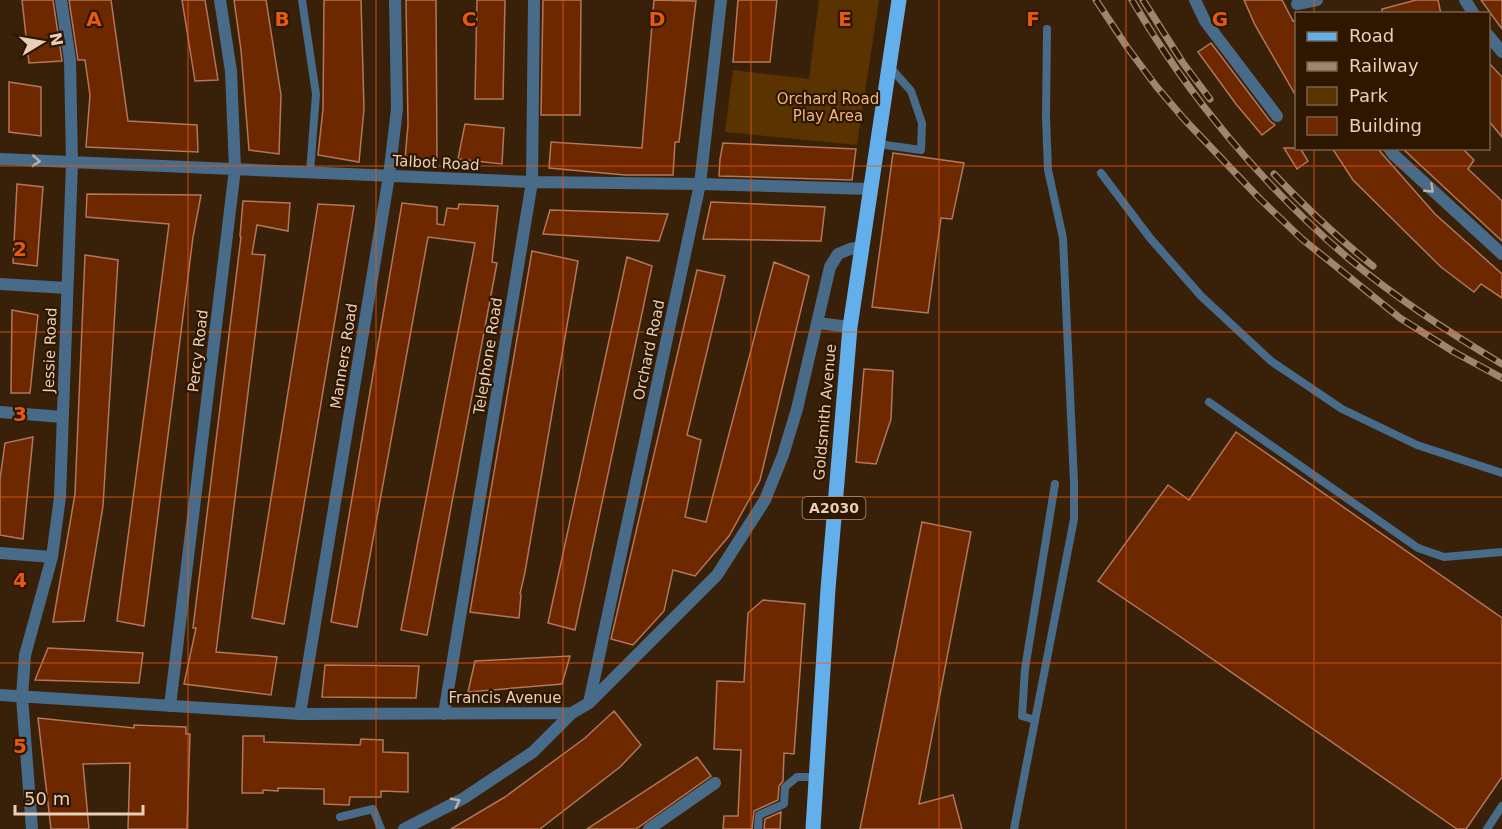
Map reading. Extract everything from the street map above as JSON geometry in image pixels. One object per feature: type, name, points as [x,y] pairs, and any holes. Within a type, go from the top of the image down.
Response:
[{"type":"main road","name":"Goldsmith Avenue","points":[[813,829],[828,589],[850,327],[899,0]]},
{"type":"street","name":"Jessie Road","points":[[32,829],[22,697],[26,655],[52,557],[60,497],[72,163],[70,60],[61,0]]},
{"type":"street","name":"Percy Road","points":[[170,706],[235,169],[231,71],[220,0]]},
{"type":"street","name":"Manners Road","points":[[300,714],[389,176],[397,109],[395,0]]},
{"type":"street","name":"Telephone Road","points":[[444,714],[532,182],[534,0]]},
{"type":"street","name":"Orchard Road","points":[[589,703],[700,184],[721,0]]},
{"type":"street","points":[[1195,0],[1205,21],[1277,116]]},
{"type":"street","points":[[1299,6],[1317,0]]},
{"type":"street","points":[[1490,37],[1502,52]]},
{"type":"street","points":[[1390,150],[1502,254]]},
{"type":"street","name":"Talbot Road","points":[[0,159],[532,182],[871,189]]},
{"type":"street","name":"Francis Avenue","points":[[0,695],[300,714],[572,713],[589,703],[717,574],[765,500],[789,437],[830,267],[838,254],[862,247]]},
{"type":"street","points":[[0,284],[67,288]]},
{"type":"street","points":[[817,323],[850,327]]},
{"type":"street","points":[[0,412],[62,417]]},
{"type":"street","points":[[0,553],[52,557]]},
{"type":"street","points":[[404,829],[464,798],[533,752],[572,713]]},
{"type":"street","points":[[649,829],[715,783]]},
{"type":"lane","points":[[302,0],[316,94],[310,172]]},
{"type":"lane","points":[[1014,829],[1074,519],[1063,238],[1048,170],[1047,29]]},
{"type":"lane","points":[[878,144],[921,150],[922,123],[911,91],[889,66]]},
{"type":"lane","points":[[1101,173],[1150,238],[1201,296],[1271,361],[1342,409],[1417,445],[1502,473]]},
{"type":"lane","points":[[1209,402],[1418,548],[1444,558],[1502,552]]},
{"type":"lane","points":[[1035,720],[1023,716],[1025,669],[1055,484]]},
{"type":"lane","points":[[758,829],[759,814],[784,804],[784,786],[797,777],[815,777]]},
{"type":"lane","points":[[1487,829],[1502,806]]},
{"type":"lane","points":[[340,817],[373,809],[381,829]]},
{"type":"green space","name":"Orchard Road Play Area","points":[[819,0],[879,0],[857,145],[725,132],[733,70],[809,79]]},
{"type":"building","points":[[22,0],[53,0],[62,61],[29,63]]},
{"type":"building","points":[[69,0],[111,0],[128,121],[197,125],[198,152],[86,147],[90,95],[85,60],[78,60]]},
{"type":"building","points":[[182,0],[205,0],[218,80],[195,81]]},
{"type":"building","points":[[234,0],[266,0],[281,95],[279,154],[249,150],[241,50]]},
{"type":"building","points":[[324,0],[361,0],[364,109],[359,162],[318,155],[323,109]]},
{"type":"building","points":[[406,0],[436,0],[437,161],[405,159],[408,125]]},
{"type":"building","points":[[477,0],[505,0],[503,99],[475,99]]},
{"type":"building","points":[[543,0],[581,0],[580,115],[541,115]]},
{"type":"building","points":[[654,0],[696,1],[679,142],[675,142],[673,175],[625,175],[549,168],[551,142],[642,148]]},
{"type":"building","points":[[738,0],[777,0],[770,62],[733,62]]},
{"type":"building","points":[[1244,0],[1282,0],[1293,21],[1295,20],[1295,94],[1255,25]]},
{"type":"building","points":[[1416,0],[1438,0],[1441,12],[1382,12],[1382,9]]},
{"type":"building","points":[[1481,0],[1502,0],[1502,29],[1490,12]]},
{"type":"building","points":[[1211,43],[1275,125],[1262,135],[1198,52]]},
{"type":"building","points":[[1490,64],[1502,77],[1502,137],[1490,122]]},
{"type":"building","points":[[9,82],[41,87],[41,136],[9,132]]},
{"type":"building","points":[[465,124],[504,128],[502,164],[458,159]]},
{"type":"building","points":[[723,143],[856,149],[852,180],[719,176]]},
{"type":"building","points":[[1284,148],[1301,150],[1308,161],[1297,169]]},
{"type":"building","points":[[1333,150],[1379,150],[1435,214],[1502,274],[1502,298],[1481,284],[1474,292],[1441,267],[1353,180]]},
{"type":"building","points":[[1404,150],[1464,150],[1474,160],[1468,169],[1502,201],[1502,241]]},
{"type":"building","points":[[893,153],[964,163],[952,219],[941,218],[928,313],[872,307]]},
{"type":"building","points":[[17,184],[43,187],[37,266],[13,263]]},
{"type":"building","points":[[87,194],[201,195],[193,237],[144,626],[117,621],[169,224],[86,217]]},
{"type":"building","points":[[243,201],[290,203],[288,231],[257,225],[252,254],[265,255],[216,652],[277,657],[271,695],[184,684],[196,628],[193,628],[241,237]]},
{"type":"building","points":[[711,202],[825,207],[821,241],[703,239]]},
{"type":"building","points":[[402,203],[437,207],[437,224],[444,225],[447,208],[458,209],[459,204],[498,206],[492,262],[497,263],[427,635],[401,630],[475,243],[428,237],[357,627],[331,622]]},
{"type":"building","points":[[318,204],[354,206],[284,624],[252,618]]},
{"type":"building","points":[[550,210],[668,214],[659,241],[543,234]]},
{"type":"building","points":[[532,251],[578,261],[520,594],[519,618],[470,612]]},
{"type":"building","points":[[85,255],[118,260],[103,506],[84,621],[53,622],[75,494]]},
{"type":"building","points":[[627,257],[652,266],[575,630],[548,623]]},
{"type":"building","points":[[774,262],[809,276],[760,480],[729,536],[695,576],[673,570],[664,611],[633,645],[611,639],[697,270],[725,276],[687,435],[701,440],[685,517],[706,522]]},
{"type":"building","points":[[12,310],[38,315],[30,393],[11,393]]},
{"type":"building","points":[[864,369],[893,371],[891,419],[876,464],[856,462]]},
{"type":"building","points":[[1236,432],[1502,618],[1502,777],[1466,829],[1457,829],[1098,581],[1168,485],[1189,500]]},
{"type":"building","points":[[33,437],[23,539],[0,535],[0,479],[5,443]]},
{"type":"building","points":[[922,522],[971,532],[919,804],[953,795],[962,829],[860,829]]},
{"type":"building","points":[[763,600],[805,604],[794,754],[784,753],[783,781],[779,786],[778,800],[754,811],[752,829],[723,829],[724,816],[738,816],[741,750],[714,749],[717,681],[744,682],[748,613]]},
{"type":"building","points":[[48,648],[143,653],[139,683],[35,680]]},
{"type":"building","points":[[570,656],[562,684],[468,692],[475,661]]},
{"type":"building","points":[[325,665],[419,666],[416,698],[322,697]]},
{"type":"building","points":[[614,711],[641,745],[620,767],[540,829],[451,829],[505,797],[585,738]]},
{"type":"building","points":[[38,718],[134,728],[134,725],[186,727],[186,734],[190,734],[187,829],[128,829],[130,763],[83,764],[89,829],[51,829]]},
{"type":"building","points":[[243,736],[264,736],[264,742],[360,745],[361,739],[383,740],[383,752],[408,753],[408,792],[381,791],[381,797],[350,797],[349,805],[324,804],[324,789],[278,788],[278,791],[263,790],[263,793],[242,793]]},
{"type":"building","points":[[697,757],[711,776],[636,829],[587,829]]},
{"type":"building","points":[[781,812],[780,829],[764,829],[765,819]]},
{"type":"railway","points":[[1096,0],[1127,47],[1184,119],[1260,199],[1302,239],[1400,318],[1454,352],[1502,378]]},
{"type":"railway","points":[[1132,0],[1177,71],[1203,105],[1229,138],[1286,201],[1348,258],[1385,287],[1442,327],[1502,364]]},
{"type":"railway","points":[[1143,0],[1183,63],[1210,99]]},
{"type":"railway","points":[[1274,174],[1322,222],[1373,266]]}]
